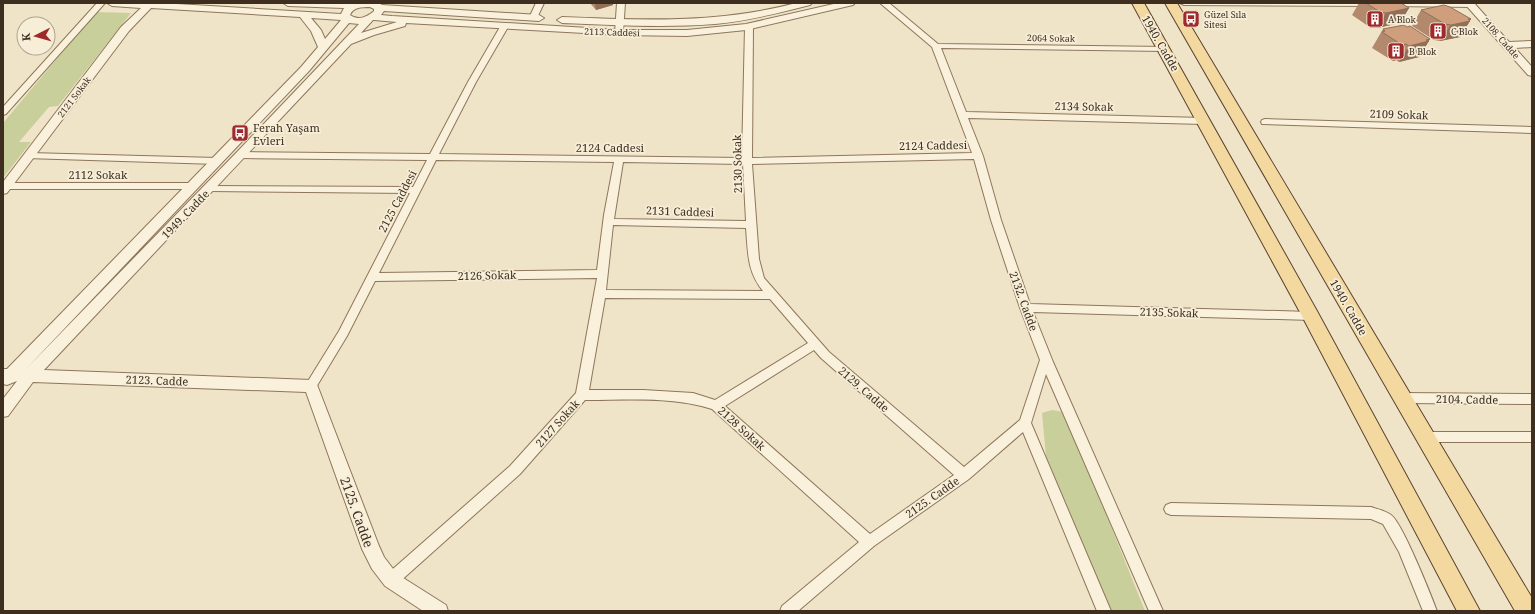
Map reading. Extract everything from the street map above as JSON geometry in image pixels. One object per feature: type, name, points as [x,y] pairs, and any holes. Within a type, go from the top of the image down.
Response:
[{"type":"main road","name":"1940. Cadde","points":[[1138,3],[1165,49],[1311,316],[1468,611]]},
{"type":"main road","name":"1940. Cadde","points":[[1171,3],[1527,611]]},
{"type":"street","points":[[3,112],[101,3]]},
{"type":"street","points":[[112,3],[303,14],[316,30],[324,48]]},
{"type":"street","points":[[288,3],[357,5]]},
{"type":"street","points":[[399,3],[410,9]]},
{"type":"street","points":[[532,18],[540,3]]},
{"type":"street","points":[[619,33],[621,3]]},
{"type":"street","name":"2113 Caddesi","points":[[357,5],[370,4],[410,9],[532,18],[680,23],[715,21],[807,3]]},
{"type":"street","name":"2113 Caddesi","points":[[303,14],[346,18],[355,21],[370,18],[413,22],[619,33],[710,32],[750,27],[850,3]]},
{"type":"street","name":"2132. Cadde","points":[[884,3],[936,46],[978,156],[996,220],[1026,308],[1047,362],[1156,611]]},
{"type":"street","points":[[1184,3],[1470,4]]},
{"type":"street","name":"2108. Cadde","points":[[1470,4],[1532,73]]},
{"type":"street","name":"1949. Cadde","points":[[5,378],[324,48],[346,18],[346,12],[357,5]]},
{"type":"street","name":"2121 Sokak","points":[[4,187],[125,29],[148,6]]},
{"type":"street","name":"1949. Cadde","points":[[3,411],[30,375],[210,188],[344,44],[370,18],[377,14],[380,6]]},
{"type":"street","points":[[344,44],[370,33],[413,22]]},
{"type":"street","name":"2125 Caddesi","points":[[311,386],[343,333],[472,82],[504,27]]},
{"type":"street","name":"2130 Sokak","points":[[750,27],[747,161],[751,226],[754,259],[759,279],[772,295]]},
{"type":"street","points":[[1507,45],[1532,44]]},
{"type":"street","name":"2064 Sokak","points":[[936,46],[1165,49]]},
{"type":"street","name":"2134 Sokak","points":[[963,115],[1204,121]]},
{"type":"street","name":"2109 Sokak","points":[[1265,122],[1532,130]]},
{"type":"street","name":"2124 Caddesi","points":[[241,155],[432,159],[747,161],[978,156]]},
{"type":"street","points":[[29,156],[216,161]]},
{"type":"street","name":"2127 Sokak","points":[[391,580],[515,470],[582,395],[600,294],[608,222],[619,159]]},
{"type":"street","name":"2112 Sokak","points":[[4,187],[192,186]]},
{"type":"street","points":[[210,188],[416,190]]},
{"type":"street","name":"2131 Caddesi","points":[[608,222],[751,226]]},
{"type":"street","name":"2126 Sokak","points":[[372,277],[603,274]]},
{"type":"street","points":[[600,294],[772,295]]},
{"type":"street","name":"2129. Cadde","points":[[772,295],[815,344],[964,475]]},
{"type":"street","name":"2135 Sokak","points":[[1026,308],[1311,316]]},
{"type":"street","points":[[716,404],[815,344]]},
{"type":"street","points":[[1047,362],[1044,363],[1024,423],[1104,611]]},
{"type":"street","name":"2123. Cadde","points":[[5,378],[30,375],[311,386]]},
{"type":"street","name":"2125. Cadde","points":[[311,386],[371,549],[378,563],[391,580],[439,611]]},
{"type":"street","name":"2128 Sokak","points":[[582,395],[642,395],[693,398],[716,404],[869,542]]},
{"type":"street","name":"2104. Cadde","points":[[1402,398],[1532,399]]},
{"type":"street","name":"2125. Cadde","points":[[787,611],[869,542],[964,475],[1024,423]]},
{"type":"street","points":[[1425,437],[1532,437]]},
{"type":"street","points":[[1171,509],[1371,513],[1388,520],[1404,549],[1430,611]]},
{"type":"green space","points":[[96,12],[131,13],[58,106],[49,107],[19,142],[31,142],[3,178],[3,123]]},
{"type":"green space","points":[[1052,410],[1065,412],[1145,611],[1109,611],[1046,456],[1042,413]]},
{"type":"building","points":[[1366,3],[1401,3],[1409,8],[1386,13],[1380,12]]},
{"type":"building","points":[[1444,5],[1471,19],[1468,19],[1470,21],[1451,25],[1445,24],[1421,10]]},
{"type":"building","points":[[1404,25],[1407,27],[1410,26],[1430,39],[1426,40],[1429,41],[1409,46],[1406,44],[1402,45],[1382,32],[1385,31],[1383,29]]},
{"type":"place","name":"Güzel Sıla Sitesi","points":[[1191,19]]},
{"type":"place","name":"A Blok","points":[[1375,19]]},
{"type":"place","name":"C Blok","points":[[1438,31]]},
{"type":"place","name":"B Blok","points":[[1396,51]]},
{"type":"place","name":"Ferah Yaşam Evleri","points":[[240,133]]}]
